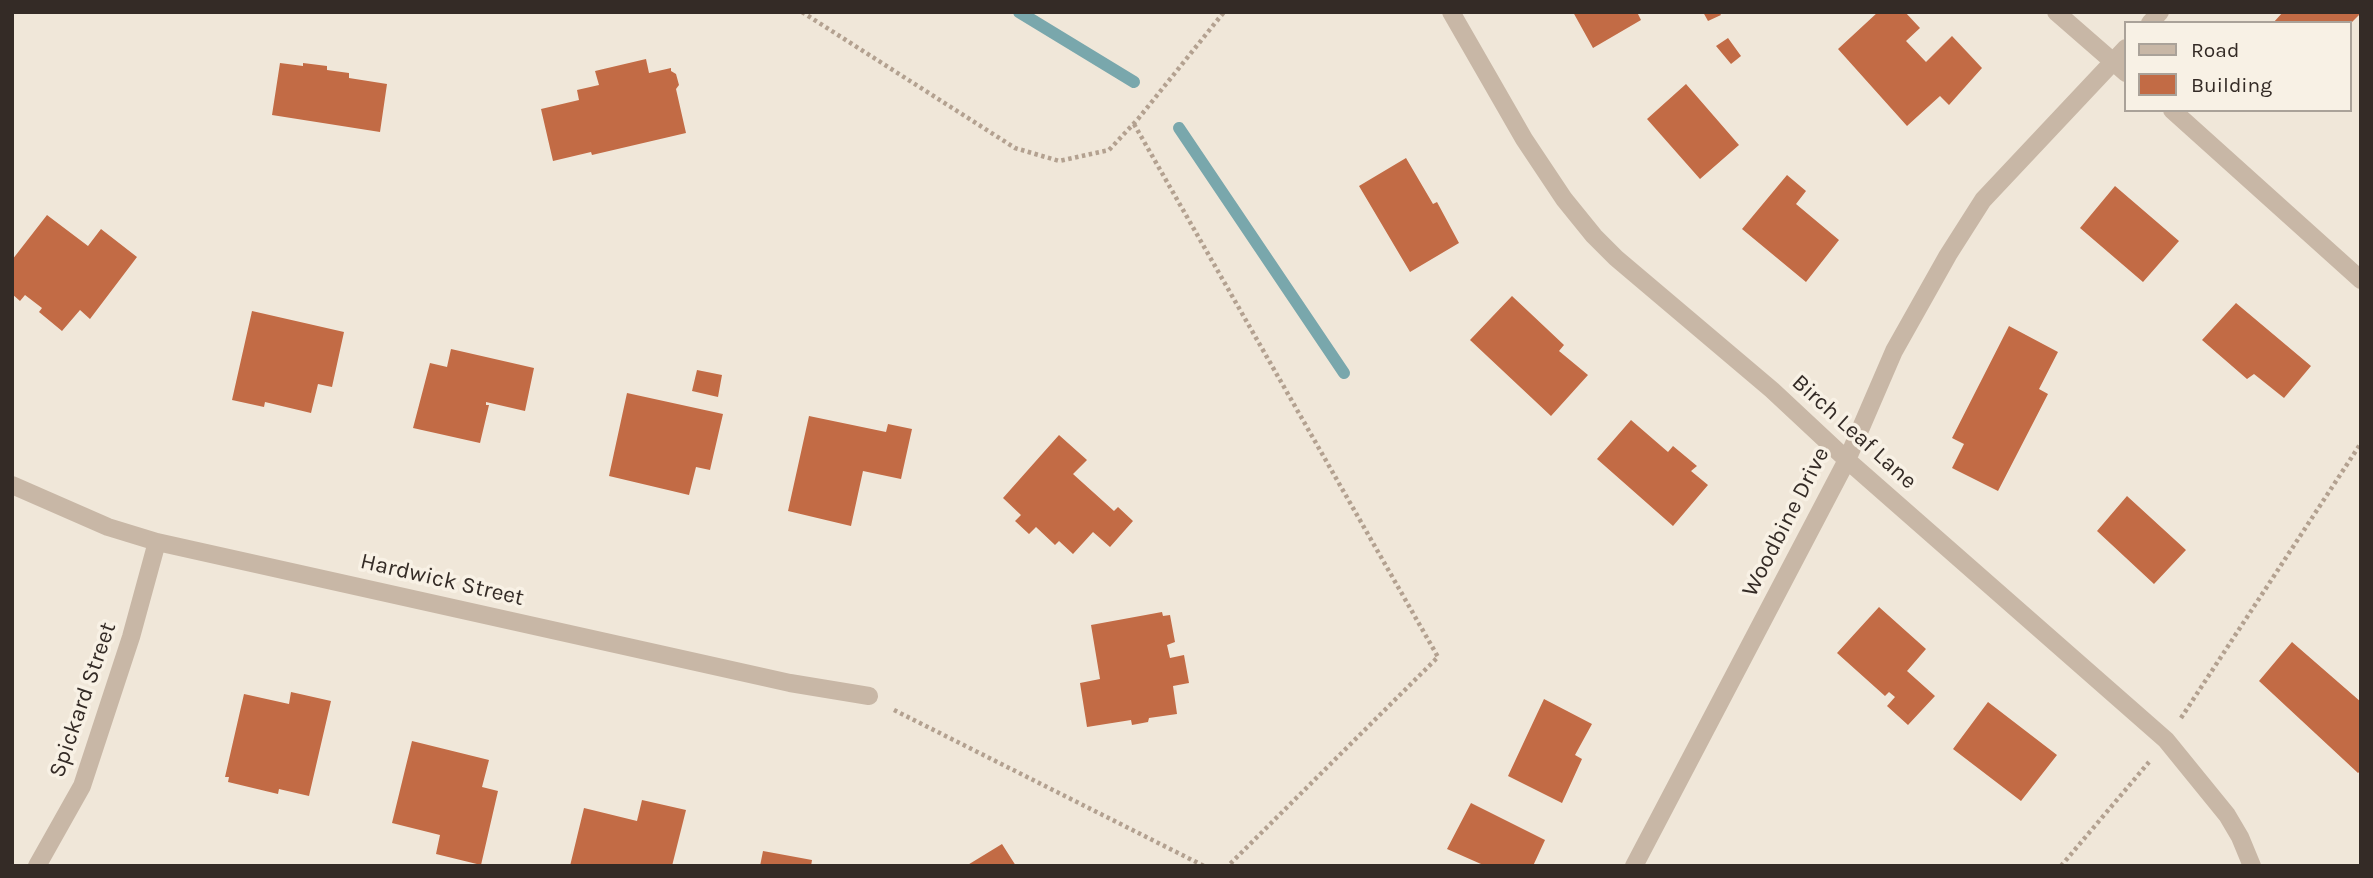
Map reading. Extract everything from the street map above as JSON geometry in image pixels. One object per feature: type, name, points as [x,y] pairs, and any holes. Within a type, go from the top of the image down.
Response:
[{"type":"street","name":"Birch Leaf Lane","points":[[1451,12],[1530,148],[1564,199],[1594,236],[1616,258],[1772,390],[1847,460],[2166,740],[2227,816],[2240,837],[2252,866]]},
{"type":"street","points":[[2056,12],[2119,68]]},
{"type":"street","name":"Woodbine Drive","points":[[1634,866],[1847,460],[1894,351],[1948,255],[1983,200],[2119,68]]},
{"type":"street","points":[[2174,112],[2361,280]]},
{"type":"street","name":"Hardwick Street","points":[[12,485],[108,527],[157,541],[790,683],[869,696]]},
{"type":"street","name":"Spickard Street","points":[[37,866],[82,786],[131,637],[157,541]]},
{"type":"path","points":[[802,12],[1015,148],[1059,161],[1109,150],[1224,12]]},
{"type":"path","points":[[1133,124],[1438,657],[1228,866]]},
{"type":"path","points":[[2062,866],[2166,740],[2361,443]]},
{"type":"path","points":[[869,696],[1204,866]]},
{"type":"building","points":[[1573,12],[1637,12],[1641,20],[1593,48]]},
{"type":"building","points":[[1703,12],[1719,12],[1721,15],[1708,21]]},
{"type":"building","points":[[1878,12],[1905,12],[1920,28],[1906,41],[1926,62],[1952,36],[1982,68],[1949,105],[1940,96],[1907,126],[1838,49]]},
{"type":"building","points":[[2283,12],[2361,12],[2352,22],[2275,21]]},
{"type":"building","points":[[1728,38],[1741,56],[1731,64],[1716,46]]},
{"type":"building","points":[[646,59],[649,73],[671,68],[676,74],[679,85],[676,89],[686,133],[592,155],[591,152],[553,161],[541,109],[579,100],[577,90],[599,85],[595,71]]},
{"type":"building","points":[[280,63],[327,66],[327,70],[349,73],[349,78],[387,84],[380,132],[272,115]]},
{"type":"building","points":[[1686,84],[1739,145],[1700,179],[1647,119]]},
{"type":"building","points":[[1406,158],[1433,204],[1437,202],[1459,243],[1410,272],[1359,186]]},
{"type":"building","points":[[1787,175],[1806,191],[1796,204],[1839,240],[1806,282],[1742,229]]},
{"type":"building","points":[[2115,186],[2179,241],[2143,282],[2080,228]]},
{"type":"building","points":[[47,215],[88,246],[101,229],[137,257],[90,319],[80,310],[62,331],[39,312],[42,308],[25,295],[20,301],[12,294],[12,260]]},
{"type":"building","points":[[1512,296],[1564,345],[1559,351],[1588,375],[1551,416],[1470,340]]},
{"type":"building","points":[[2236,303],[2311,366],[2284,398],[2254,374],[2247,379],[2202,340]]},
{"type":"building","points":[[252,311],[344,332],[332,387],[318,384],[311,413],[265,402],[264,407],[232,400]]},
{"type":"building","points":[[2009,326],[2058,352],[2039,389],[2048,394],[1998,491],[1952,468],[1964,444],[1952,438]]},
{"type":"building","points":[[451,349],[534,368],[525,411],[486,402],[486,405],[489,405],[480,443],[413,428],[430,363],[447,367]]},
{"type":"building","points":[[697,370],[722,375],[718,397],[692,391]]},
{"type":"building","points":[[627,393],[723,414],[710,470],[696,467],[689,495],[609,476]]},
{"type":"building","points":[[809,416],[886,432],[888,424],[912,429],[901,479],[863,471],[851,526],[788,511]]},
{"type":"building","points":[[1631,420],[1668,452],[1673,446],[1697,466],[1691,471],[1708,485],[1673,526],[1597,459]]},
{"type":"building","points":[[1059,435],[1087,460],[1073,474],[1114,511],[1118,507],[1133,521],[1110,547],[1093,532],[1073,554],[1059,541],[1055,545],[1036,527],[1029,534],[1015,521],[1021,515],[1003,498]]},
{"type":"building","points":[[2127,496],[2186,550],[2154,584],[2097,531]]},
{"type":"building","points":[[1879,607],[1926,649],[1907,671],[1935,696],[1908,725],[1887,706],[1895,697],[1889,692],[1885,696],[1837,653]]},
{"type":"building","points":[[1162,612],[1163,616],[1170,615],[1175,642],[1167,645],[1170,658],[1184,655],[1189,683],[1173,686],[1177,714],[1149,718],[1148,722],[1132,725],[1131,720],[1087,727],[1080,683],[1100,679],[1091,625]]},
{"type":"building","points":[[2292,642],[2361,702],[2361,770],[2358,773],[2259,681]]},
{"type":"building","points":[[291,692],[331,701],[309,796],[279,789],[278,794],[228,782],[229,777],[225,777],[244,694],[289,704]]},
{"type":"building","points":[[1544,699],[1592,724],[1575,755],[1582,759],[1562,803],[1508,776]]},
{"type":"building","points":[[1988,702],[2057,755],[2021,801],[1953,749]]},
{"type":"building","points":[[412,741],[489,760],[482,787],[498,791],[481,865],[436,854],[440,835],[392,823]]},
{"type":"building","points":[[642,800],[686,810],[672,866],[570,866],[584,808],[637,821]]},
{"type":"building","points":[[1471,803],[1545,840],[1533,866],[1480,866],[1481,864],[1447,849]]},
{"type":"building","points":[[1002,844],[1016,866],[966,866]]},
{"type":"building","points":[[763,851],[812,860],[811,866],[760,866]]},
{"type":"waterway","points":[[1019,12],[1134,82]]},
{"type":"waterway","points":[[1179,128],[1344,373]]}]
